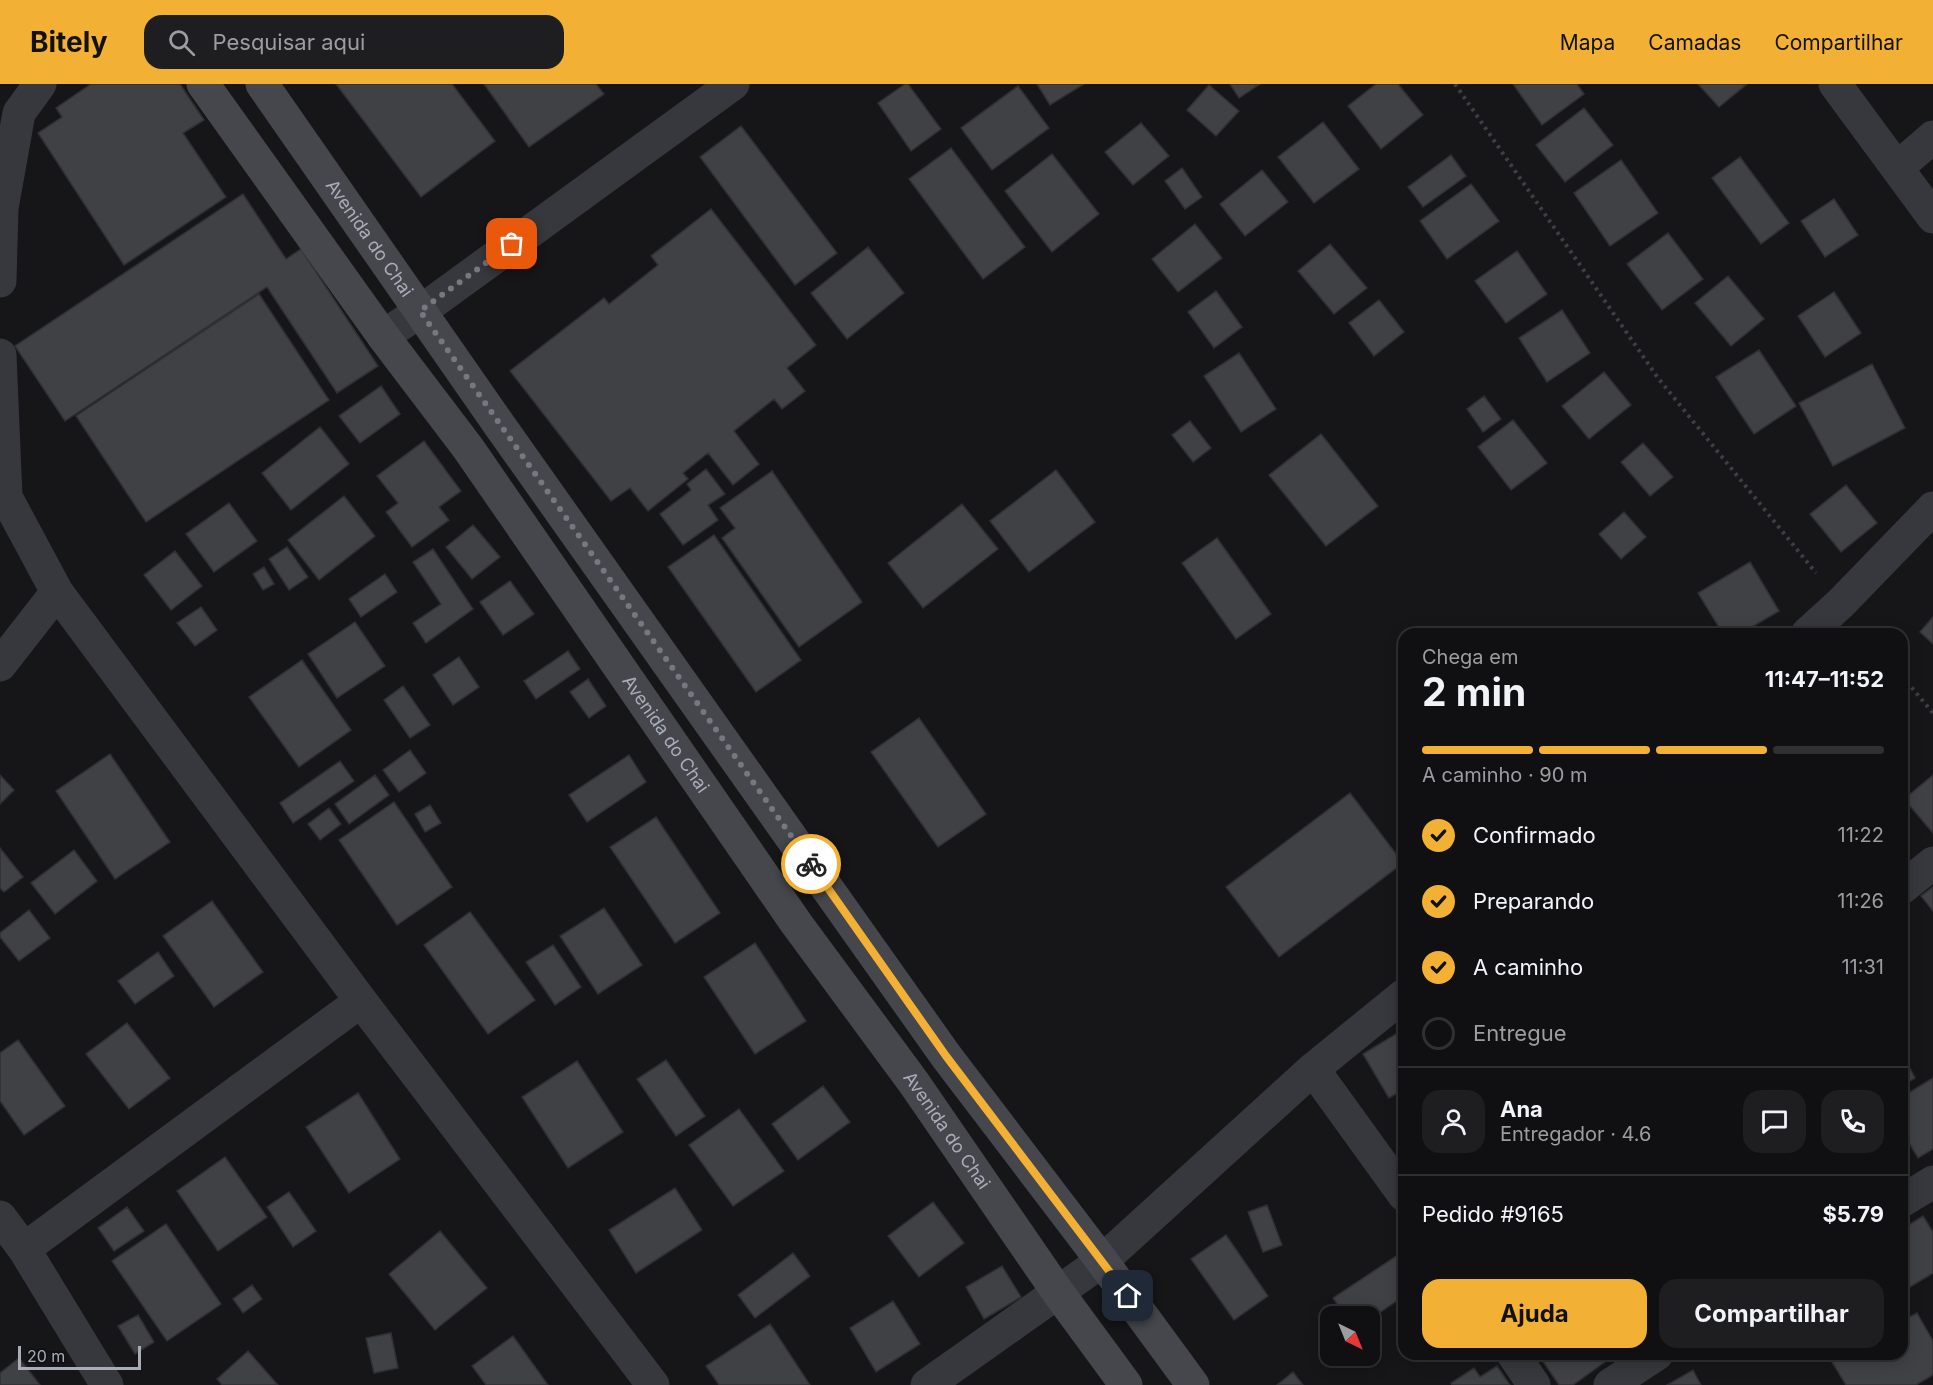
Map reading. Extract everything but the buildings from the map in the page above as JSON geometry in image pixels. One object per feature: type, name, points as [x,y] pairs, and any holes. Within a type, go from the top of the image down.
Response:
[{"type":"main road","name":"Avenida do Chai","points":[[203,84],[383,336],[468,448],[796,923],[914,1083],[1057,1291],[1126,1385]]},
{"type":"main road","name":"Avenida do Chai","points":[[262,84],[946,1056],[1102,1260],[1193,1385]]},
{"type":"street","points":[[0,281],[2,208],[9,112],[40,84]]},
{"type":"street","points":[[383,336],[733,84]]},
{"type":"street","points":[[1835,84],[1933,217]]},
{"type":"street","points":[[1898,168],[1933,137]]},
{"type":"street","points":[[0,355],[3,496],[57,592],[361,1001],[654,1385]]},
{"type":"street","points":[[1814,628],[1841,603],[1933,508]]},
{"type":"street","points":[[0,665],[57,592]]},
{"type":"street","points":[[1908,883],[1933,863]]},
{"type":"street","points":[[927,1385],[1102,1260],[1312,1069],[1398,1000]]},
{"type":"street","points":[[24,1249],[361,1001]]},
{"type":"street","points":[[1312,1069],[1398,1187]]},
{"type":"street","points":[[1908,1197],[1933,1182]]},
{"type":"street","points":[[0,1217],[24,1249],[107,1385]]},
{"type":"street","points":[[1517,1360],[1534,1385]]},
{"type":"street","points":[[1610,1385],[1648,1360]]},
{"type":"path","points":[[1455,84],[1658,378],[1841,603]]},
{"type":"path","points":[[1908,683],[1933,713]]},
{"type":"way so far","points":[[512,244],[420,311],[811,864]]},
{"type":"route","points":[[811,864],[946,1056],[1128,1296]]}]
